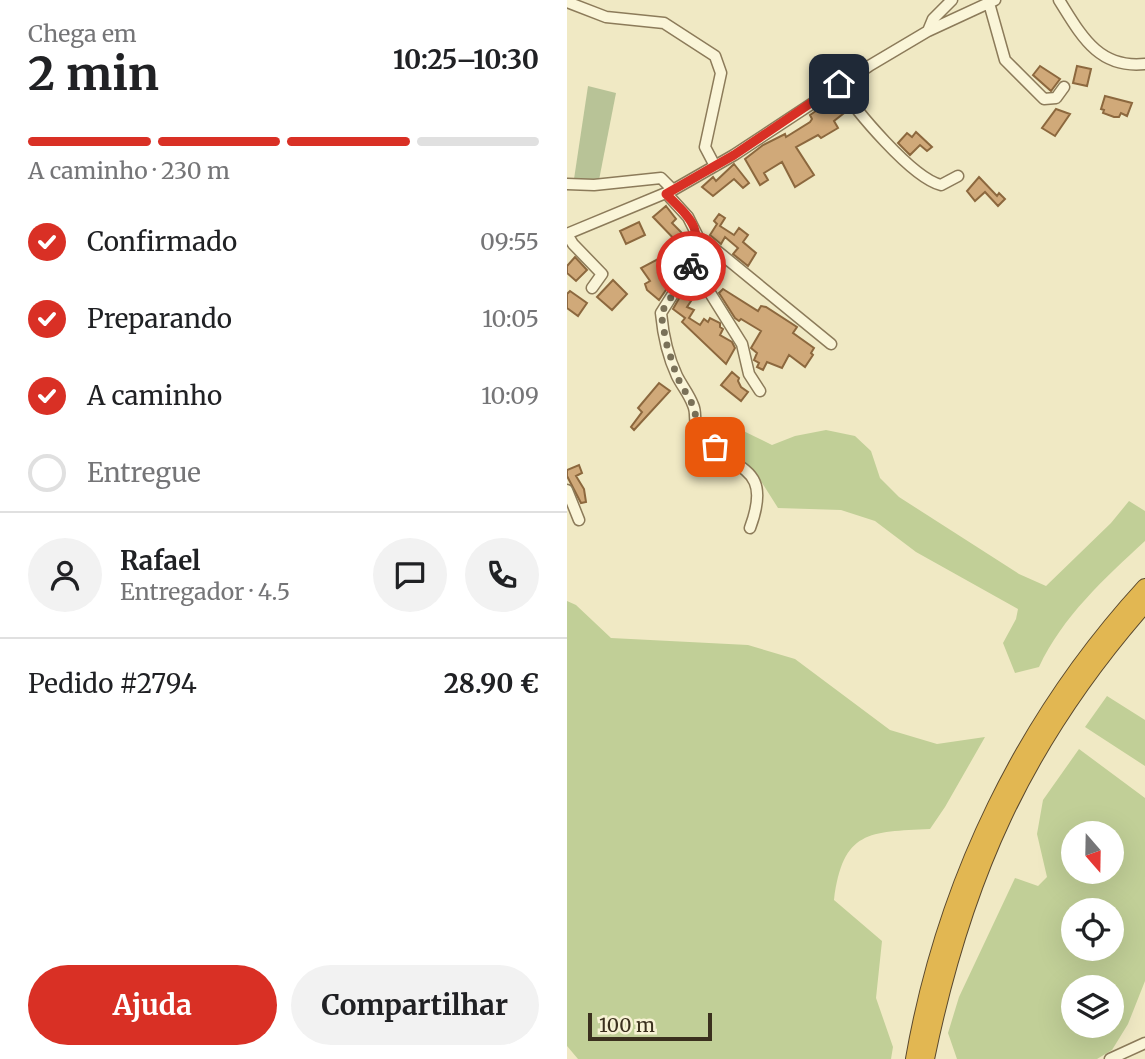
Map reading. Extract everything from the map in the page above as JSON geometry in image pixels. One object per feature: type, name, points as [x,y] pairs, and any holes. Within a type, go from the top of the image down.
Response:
[{"type":"highway","points":[[914,1059],[936,957],[971,859],[990,817],[1017,763],[1053,704],[1104,635],[1145,587]]},
{"type":"highway","points":[[926,1059],[943,979],[964,909],[1003,816],[1030,762],[1058,717],[1089,673],[1145,604]]},
{"type":"street","points":[[928,31],[933,19],[952,0]]},
{"type":"street","points":[[1059,0],[1101,56],[1117,63],[1145,64]]},
{"type":"street","points":[[592,288],[602,274],[567,234],[669,192],[715,166],[839,84],[928,31],[992,1],[1002,54],[1011,67],[1044,99],[1056,98],[1064,87]]},
{"type":"street","points":[[567,2],[606,17],[664,23],[715,56],[721,73],[705,147],[715,166]]},
{"type":"street","points":[[839,84],[870,127],[924,176],[941,185],[958,176]]},
{"type":"street","points":[[567,184],[594,186],[661,178],[692,223],[698,240],[692,264],[661,313],[666,342],[677,377],[693,404],[695,424],[700,434],[751,475],[758,485],[756,512],[750,528]]},
{"type":"street","points":[[698,240],[705,241],[831,344]]},
{"type":"street","points":[[692,264],[741,341],[749,374],[760,391]]},
{"type":"street","points":[[567,490],[579,520]]},
{"type":"street","points":[[1110,1059],[1145,1043]]},
{"type":"green space","points":[[588,86],[616,93],[599,180],[574,179]]},
{"type":"green space","points":[[731,425],[772,445],[795,436],[826,430],[855,436],[871,451],[880,478],[899,497],[1019,574],[1046,586],[1111,523],[1129,501],[1145,511],[1145,541],[1072,615],[1039,667],[1015,673],[1003,643],[1016,619],[1018,609],[916,552],[875,521],[841,510],[778,508],[757,475],[714,429]]},
{"type":"green space","points":[[567,601],[576,605],[611,638],[748,645],[795,659],[890,730],[937,744],[985,737],[930,829],[875,834],[863,839],[852,848],[844,860],[838,877],[834,900],[882,941],[876,998],[893,1047],[891,1059],[578,1059],[567,1046]]},
{"type":"green space","points":[[1107,696],[1145,720],[1145,766],[1085,727]]},
{"type":"green space","points":[[1079,749],[1145,798],[1145,981],[1124,1030],[1124,975],[1061,975],[1061,1038],[1119,1038],[1112,1050],[1097,1059],[957,1059],[948,1033],[959,997],[1015,878],[1038,886],[1047,877],[1037,834],[1043,800]]},
{"type":"building","points":[[1040,66],[1060,79],[1051,91],[1033,75]]},
{"type":"building","points":[[1077,66],[1091,69],[1087,86],[1073,83]]},
{"type":"building","points":[[838,96],[848,110],[834,121],[838,128],[821,138],[818,135],[796,147],[814,175],[795,187],[782,162],[764,173],[768,180],[760,185],[745,159],[763,145],[785,134],[786,137],[810,122],[810,115]]},
{"type":"building","points":[[1105,96],[1132,103],[1127,116],[1121,113],[1119,117],[1114,117],[1103,113],[1104,110],[1101,109]]},
{"type":"building","points":[[1056,109],[1070,114],[1055,136],[1042,128]]},
{"type":"building","points":[[916,132],[932,147],[927,151],[920,145],[910,155],[898,143],[907,133],[912,137]]},
{"type":"building","points":[[734,164],[749,183],[743,188],[734,179],[713,196],[702,187],[713,177],[716,181]]},
{"type":"building","points":[[979,177],[997,196],[999,193],[1005,199],[998,206],[985,192],[975,201],[967,191]]},
{"type":"building","points":[[666,206],[676,219],[672,223],[682,233],[676,241],[653,217]]},
{"type":"building","points":[[719,214],[725,218],[720,226],[734,235],[739,228],[748,235],[743,242],[756,253],[748,266],[733,254],[738,248],[725,237],[721,244],[710,235],[717,224],[714,221]]},
{"type":"building","points":[[639,222],[645,235],[626,244],[620,231]]},
{"type":"building","points":[[575,257],[587,270],[576,281],[567,273],[567,266]]},
{"type":"building","points":[[658,259],[663,268],[659,271],[670,284],[659,300],[647,290],[645,284],[650,281],[641,268]]},
{"type":"building","points":[[613,280],[627,294],[612,310],[597,297]]},
{"type":"building","points":[[723,289],[758,311],[761,306],[766,307],[797,327],[793,333],[814,348],[805,367],[789,355],[782,368],[767,362],[763,370],[757,367],[759,363],[754,360],[757,353],[751,348],[761,331],[735,318],[719,293]]},
{"type":"building","points":[[570,291],[587,303],[578,316],[567,308],[567,294]]},
{"type":"building","points":[[681,295],[691,301],[687,307],[694,310],[689,318],[700,325],[704,319],[708,322],[710,318],[720,323],[723,329],[720,335],[732,342],[735,348],[726,364],[682,322],[685,318],[673,309]]},
{"type":"building","points":[[732,372],[739,378],[741,387],[748,392],[741,401],[721,385]]},
{"type":"building","points":[[659,383],[670,391],[634,430],[631,427],[642,412],[638,408]]},
{"type":"building","points":[[579,465],[582,473],[576,476],[584,489],[586,502],[581,503],[567,476],[567,470]]},
{"type":"way so far","points":[[691,266],[661,313],[662,323],[677,377],[695,409],[696,427],[715,447]]},
{"type":"route","points":[[691,266],[698,244],[696,229],[666,194],[734,155],[839,84]]}]
